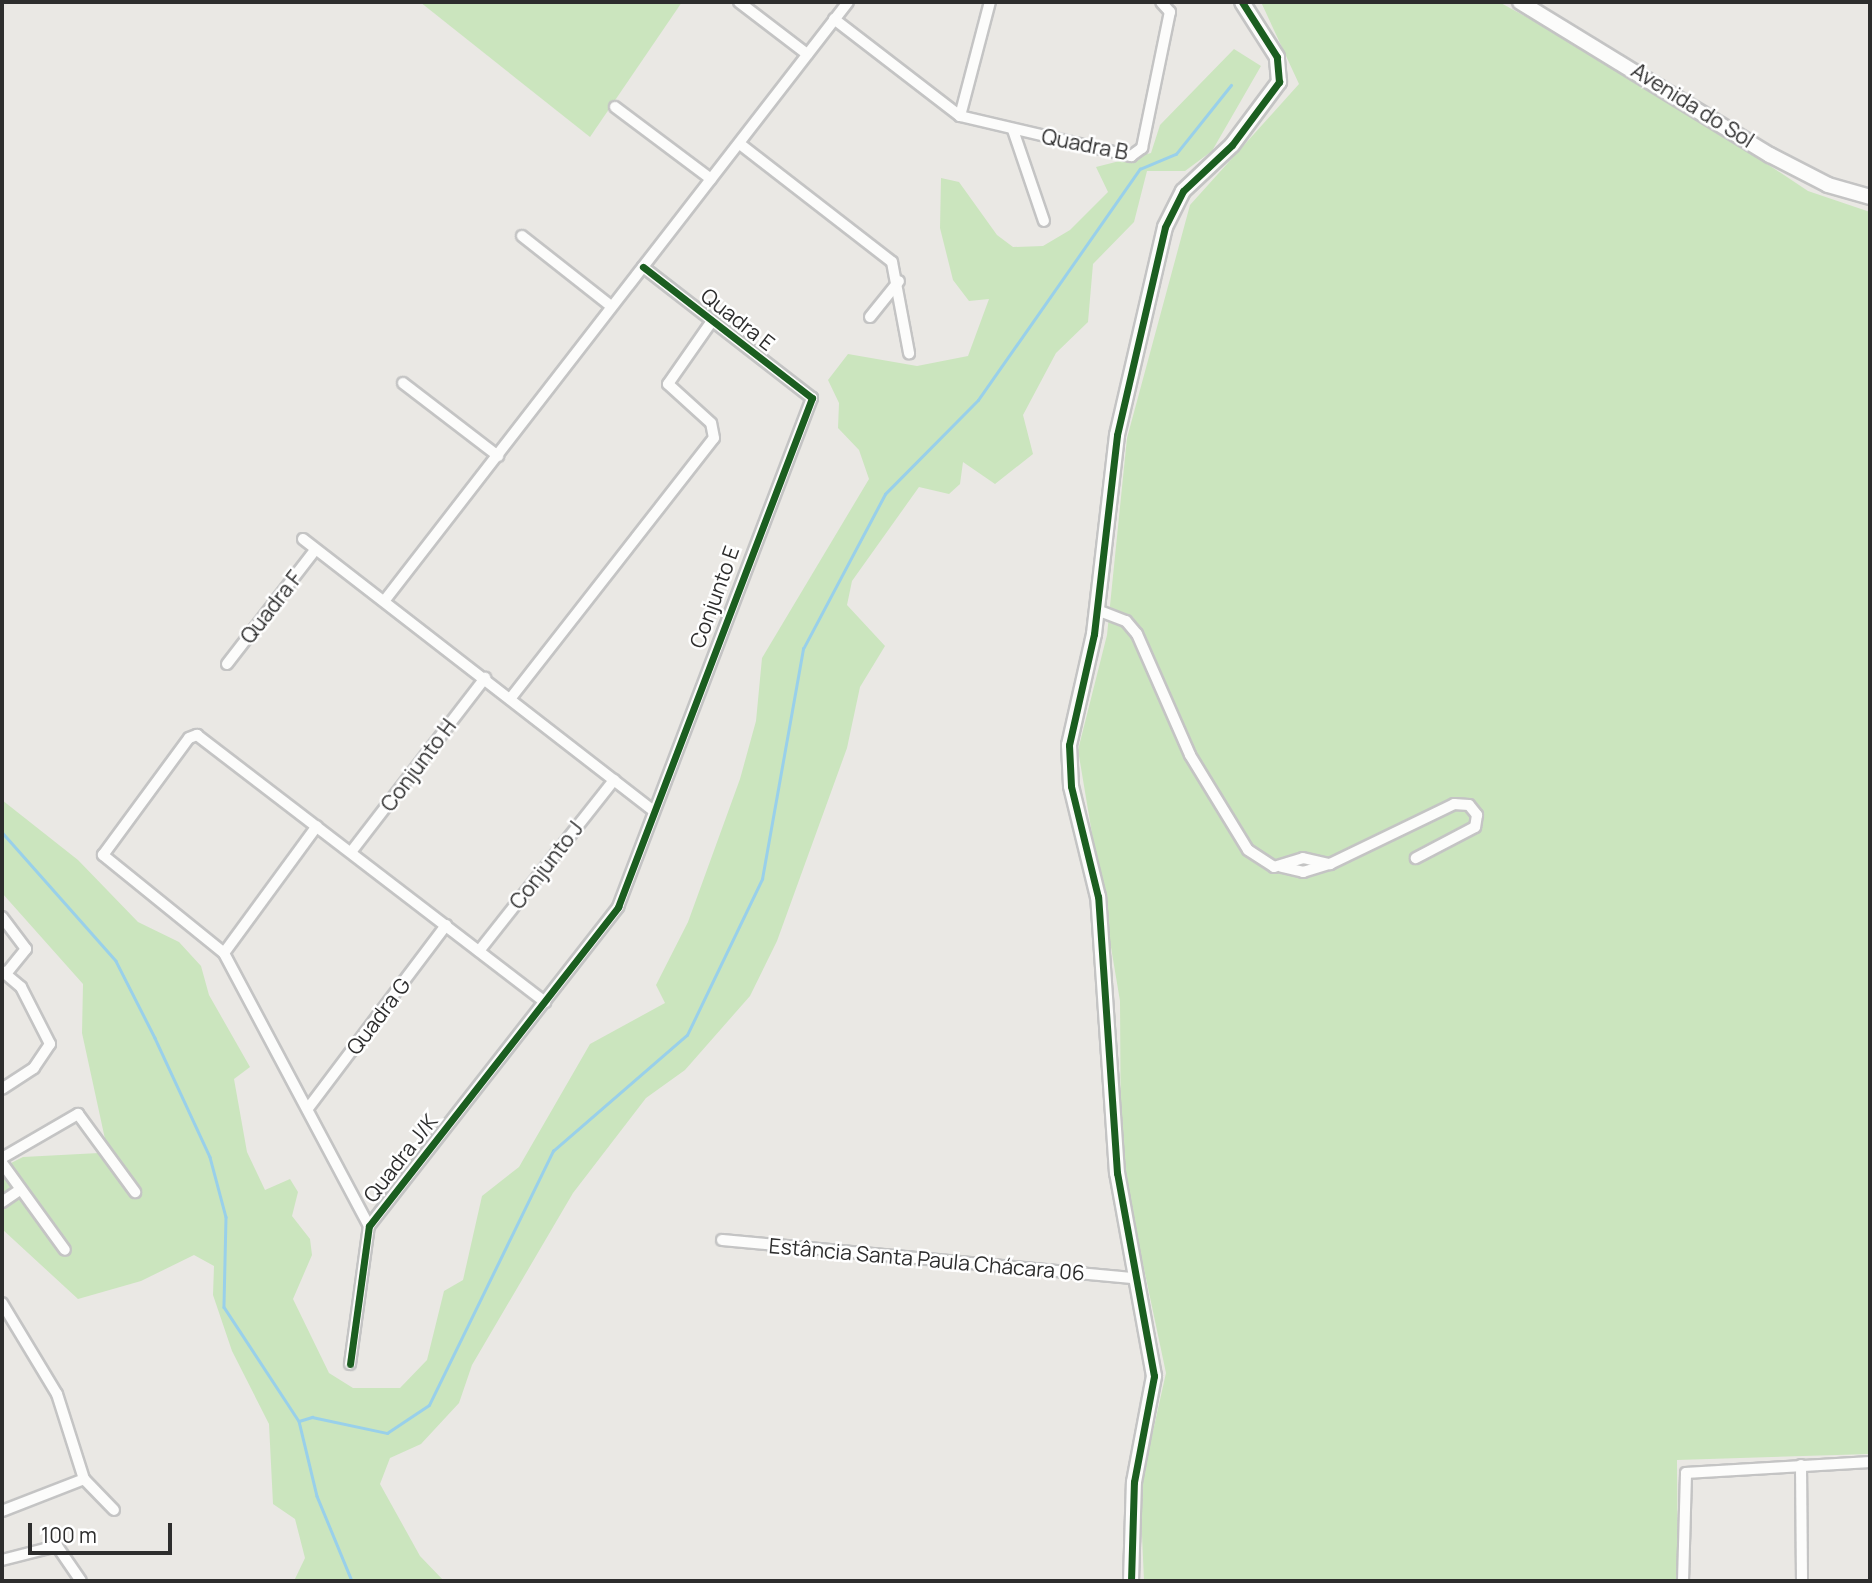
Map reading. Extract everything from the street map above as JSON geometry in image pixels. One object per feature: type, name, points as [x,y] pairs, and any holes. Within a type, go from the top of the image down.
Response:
[{"type":"street","points":[[739,2],[807,54]]},
{"type":"street","points":[[385,600],[848,2]]},
{"type":"street","points":[[960,117],[990,2]]},
{"type":"street","name":"Quadra B","points":[[834,19],[960,117],[1138,154],[1170,12],[1162,2]]},
{"type":"street","points":[[1131,1581],[1134,1482],[1154,1376],[1132,1278],[1111,1111],[1098,897],[1071,786],[1069,744],[1097,610],[1117,435],[1165,226],[1183,191],[1232,145],[1279,82],[1277,57],[1242,2]]},
{"type":"street","name":"Avenida do Sol","points":[[1525,3],[1770,155],[1828,185],[1870,197]]},
{"type":"street","points":[[615,107],[711,179]]},
{"type":"street","points":[[1013,130],[1045,221]]},
{"type":"street","points":[[740,144],[892,262],[899,281],[909,353]]},
{"type":"street","points":[[522,236],[611,306]]},
{"type":"street","name":"Quadra E","points":[[643,267],[812,398]]},
{"type":"street","points":[[870,317],[899,281]]},
{"type":"street","name":"Quadra E","points":[[510,699],[714,438],[711,423],[668,384],[712,321]]},
{"type":"street","points":[[403,383],[498,456]]},
{"type":"street","name":"Conjunto E","points":[[545,1002],[604,931],[654,811],[812,398]]},
{"type":"street","points":[[303,539],[654,811]]},
{"type":"street","name":"Quadra F","points":[[227,664],[315,550]]},
{"type":"street","points":[[1097,610],[1126,621],[1137,634],[1208,789],[1248,850],[1282,867],[1303,858],[1330,864],[1454,804],[1469,805],[1478,815],[1475,827],[1416,858]]},
{"type":"street","name":"Conjunto H","points":[[351,852],[485,678]]},
{"type":"street","points":[[369,1226],[309,1107],[224,954],[107,862],[107,843],[197,735],[545,1002]]},
{"type":"street","name":"Conjunto J","points":[[479,951],[614,780]]},
{"type":"street","points":[[224,954],[317,826]]},
{"type":"street","points":[[2,917],[26,949],[5,971],[50,1044],[34,1068],[2,1089]]},
{"type":"street","name":"Quadra G","points":[[309,1107],[446,925]]},
{"type":"street","name":"Quadra J/K","points":[[350,1364],[369,1226],[545,1002]]},
{"type":"street","points":[[65,1250],[20,1190],[2,1160],[78,1114],[135,1192]]},
{"type":"street","points":[[2,1202],[20,1190]]},
{"type":"street","name":"Estância Santa Paula Chácara 06","points":[[722,1240],[1132,1278]]},
{"type":"street","points":[[2,1303],[6,1318],[57,1394],[84,1479],[114,1510]]},
{"type":"street","points":[[1683,1581],[1686,1473],[1870,1462]]},
{"type":"street","points":[[1801,1465],[1802,1581]]},
{"type":"street","points":[[2,1511],[84,1479]]},
{"type":"street","points":[[2,1560],[57,1546],[81,1581]]},
{"type":"green space","points":[[420,2],[682,2],[590,137]]},
{"type":"green space","points":[[1261,2],[1499,2],[1635,76],[1808,191],[1870,212],[1870,1454],[1677,1460],[1678,1581],[1144,1581],[1140,1489],[1166,1373],[1121,1160],[1120,1001],[1078,750],[1107,635],[1127,438],[1190,205],[1299,84]]},
{"type":"green space","points":[[1234,49],[1261,66],[1212,151],[1185,171],[1147,171],[1134,222],[1093,264],[1088,322],[1056,353],[1023,415],[1033,454],[995,484],[963,462],[960,484],[949,494],[919,487],[852,581],[847,605],[885,646],[860,687],[847,748],[777,941],[750,996],[685,1070],[646,1098],[573,1193],[472,1365],[459,1403],[421,1444],[390,1458],[380,1484],[420,1556],[444,1581],[294,1581],[305,1558],[295,1519],[273,1504],[269,1424],[232,1351],[213,1295],[214,1266],[194,1255],[141,1281],[78,1299],[2,1229],[3,1167],[23,1157],[99,1153],[105,1139],[82,1033],[83,984],[2,893],[2,800],[78,860],[138,922],[179,942],[201,966],[209,995],[250,1067],[234,1079],[247,1152],[265,1190],[290,1179],[298,1192],[292,1216],[310,1239],[312,1255],[293,1299],[329,1373],[353,1388],[400,1388],[427,1360],[444,1291],[463,1280],[482,1196],[519,1167],[590,1044],[665,1003],[656,985],[688,922],[740,779],[756,721],[762,658],[869,479],[859,450],[838,428],[839,403],[828,380],[848,354],[917,366],[968,356],[989,299],[969,301],[953,280],[940,228],[941,178],[959,182],[997,235],[1013,247],[1043,246],[1070,230],[1108,192],[1096,167],[1151,153],[1160,125]]},
{"type":"waterway","points":[[299,1421],[312,1417],[387,1433],[429,1405],[553,1151],[687,1035],[762,879],[803,649],[885,494],[978,400],[1140,169],[1176,154],[1231,85]]},
{"type":"waterway","points":[[2,832],[116,961],[155,1038],[210,1157],[226,1217],[224,1307],[299,1421],[317,1496],[352,1581]]},
{"type":"cycle path","points":[[1131,1581],[1134,1482],[1154,1376],[1117,1173],[1098,897],[1071,786],[1069,745],[1094,634],[1117,435],[1165,227],[1183,191],[1232,145],[1279,82],[1277,57],[1242,2]]},
{"type":"cycle path","points":[[350,1364],[369,1226],[618,907],[812,398],[643,267]]}]
